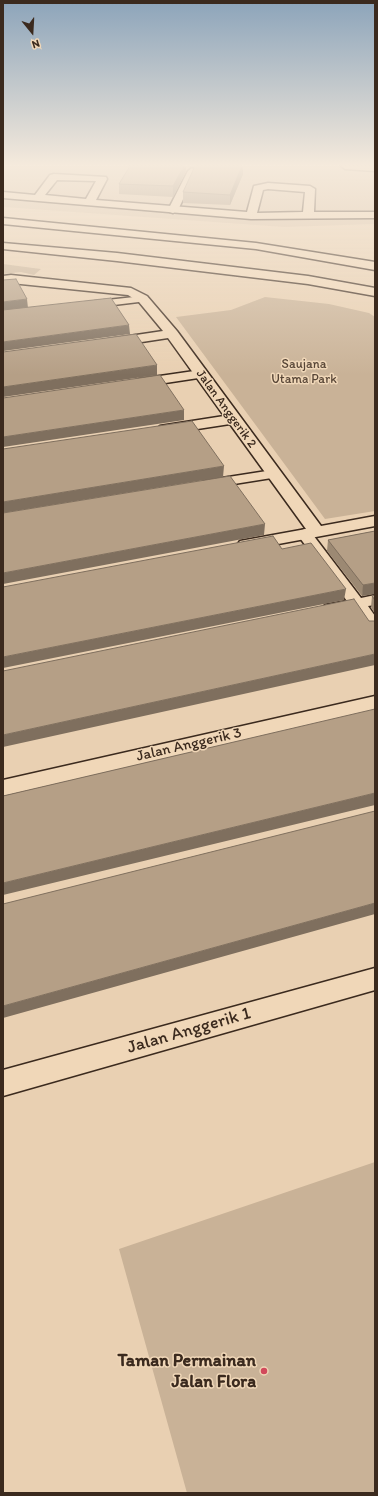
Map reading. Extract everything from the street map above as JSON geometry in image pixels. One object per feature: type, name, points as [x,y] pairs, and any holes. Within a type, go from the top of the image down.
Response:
[{"type":"street","points":[[153,236],[256,246],[375,266]]},
{"type":"street","points":[[3,246],[117,257],[300,279],[375,292]]},
{"type":"street","points":[[3,280],[11,279],[137,295]]},
{"type":"street","name":"Jalan Anggerik 2","points":[[137,295],[172,334],[273,474],[311,533]]},
{"type":"street","points":[[95,344],[172,334]]},
{"type":"street","points":[[148,432],[233,419]]},
{"type":"street","points":[[228,549],[375,521]]},
{"type":"street","name":"Jalan Anggerik 3","points":[[3,788],[375,702]]},
{"type":"street","name":"Jalan Anggerik 1","points":[[3,1083],[375,978]]},
{"type":"lane","points":[[81,306],[137,295]]},
{"type":"lane","points":[[125,385],[201,374]]},
{"type":"lane","points":[[196,486],[273,474]]},
{"type":"lane","points":[[311,533],[375,626]]},
{"type":"lane","points":[[319,611],[375,600]]},
{"type":"green space","points":[[3,264],[41,269],[34,275],[21,272],[3,274]]},
{"type":"green space","name":"Saujana Utama Park","points":[[265,297],[329,304],[369,313],[375,317],[375,511],[325,519],[176,317],[231,310]]},
{"type":"green space","name":"Taman Permainan Jalan Flora","points":[[375,1162],[375,1493],[187,1493],[119,1249]]},
{"type":"building","points":[[16,279],[27,299],[3,302],[3,280]]},
{"type":"building","points":[[111,298],[129,325],[3,342],[3,310]]},
{"type":"building","points":[[136,334],[157,365],[3,387],[3,352]]},
{"type":"building","points":[[160,375],[184,410],[3,437],[3,398]]},
{"type":"building","points":[[192,421],[224,466],[3,502],[3,449]]},
{"type":"building","points":[[230,476],[265,524],[3,573],[3,513]]},
{"type":"building","points":[[375,531],[375,583],[363,585],[328,540]]},
{"type":"building","points":[[273,536],[282,549],[311,543],[346,589],[3,657],[3,587]]},
{"type":"building","points":[[354,599],[369,621],[375,621],[375,654],[3,735],[3,671]]},
{"type":"building","points":[[375,709],[375,793],[3,883],[3,796]]},
{"type":"building","points":[[375,811],[375,903],[3,1006],[3,904]]},
{"type":"place","name":"Taman Permainan Jalan Flora","points":[[264,1371]]}]
